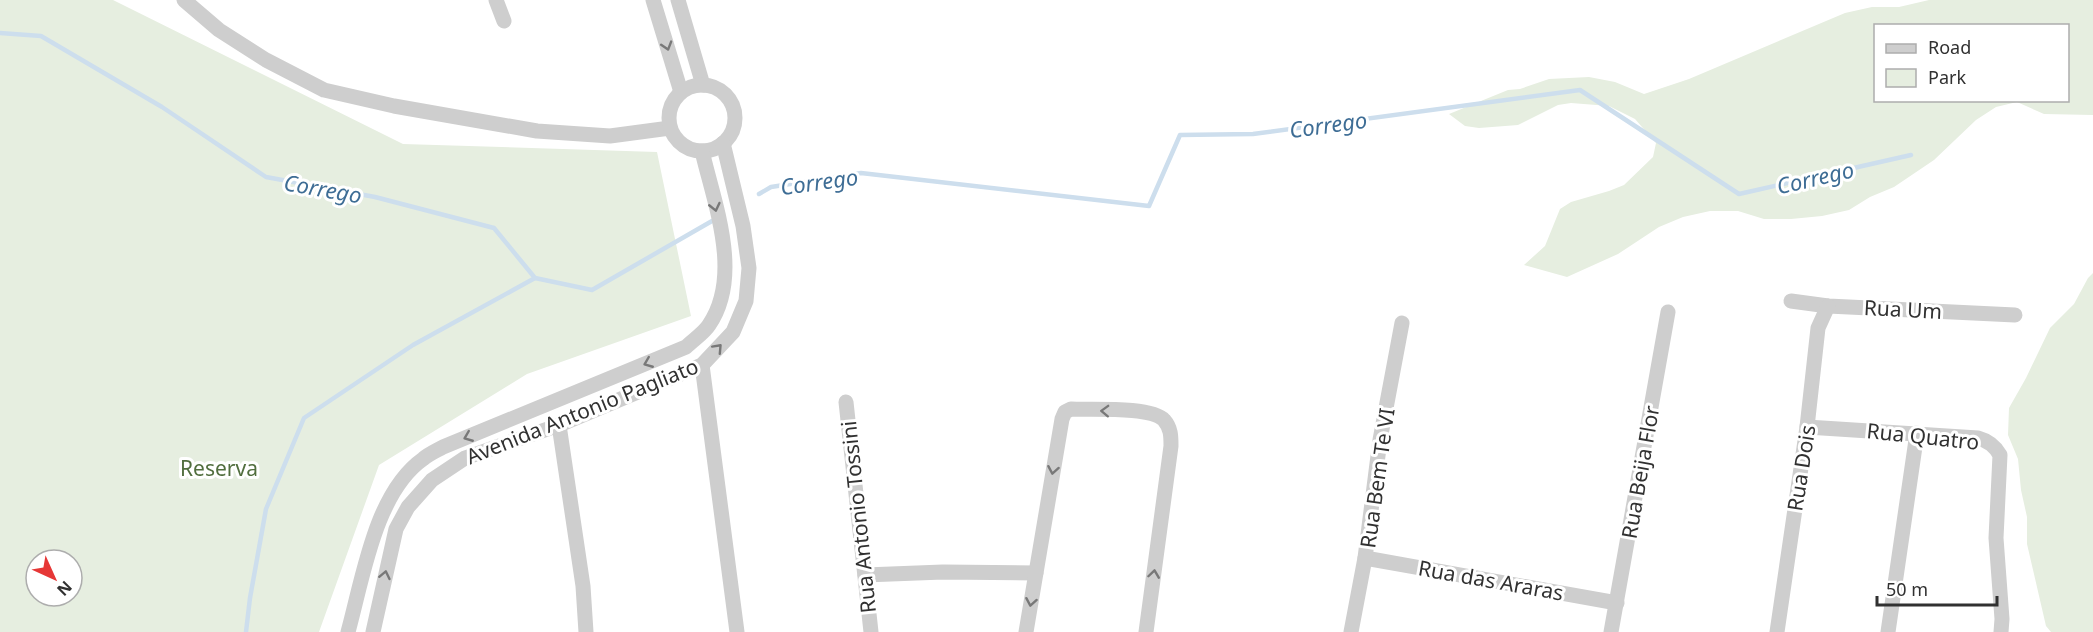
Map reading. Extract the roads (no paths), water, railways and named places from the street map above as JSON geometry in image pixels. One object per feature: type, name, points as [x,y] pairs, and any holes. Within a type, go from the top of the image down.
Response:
[{"type":"street","points":[[496,0],[504,21]]},
{"type":"street","points":[[653,0],[681,93]]},
{"type":"street","points":[[678,0],[703,85]]},
{"type":"street","points":[[192,3],[219,30],[266,60],[324,90],[394,106],[537,131],[610,136],[670,128]]},
{"type":"street","points":[[703,85],[714,87],[723,93],[734,112],[734,124],[730,135],[723,143],[702,150],[692,149],[682,144],[670,128],[669,118],[670,109],[681,93],[691,87],[703,85]]},
{"type":"street","name":"Avenida Antonio Pagliato","points":[[373,632],[396,530],[408,507],[432,480],[465,458],[559,425],[702,365],[733,332],[746,301],[749,268],[743,226],[723,143]]},
{"type":"street","name":"Avenida Antonio Pagliato","points":[[348,632],[378,521],[396,487],[422,460],[443,447],[686,347],[709,326],[721,301],[727,271],[722,235],[702,150]]},
{"type":"street","name":"Rua Um","points":[[1791,301],[1828,306],[2015,315]]},
{"type":"street","name":"Rua Dois","points":[[1777,632],[1808,427],[1818,328],[1828,306]]},
{"type":"street","name":"Rua Beija Flor","points":[[1611,632],[1668,312]]},
{"type":"street","name":"Rua Bem Te VI","points":[[1351,632],[1365,558],[1380,440],[1402,323]]},
{"type":"street","points":[[702,365],[737,632]]},
{"type":"street","name":"Rua Antonio Tossini","points":[[846,402],[871,632]]},
{"type":"street","points":[[1026,632],[1062,419],[1065,412],[1071,409],[1147,412],[1162,417],[1170,429],[1171,446],[1146,632]]},
{"type":"street","points":[[559,425],[583,586],[586,632]]},
{"type":"street","name":"Rua Quatro","points":[[1808,427],[1917,433],[1987,441],[1996,448],[2000,455],[1996,538],[2001,632]]},
{"type":"street","points":[[1888,632],[1917,433]]},
{"type":"street","name":"Rua das Araras","points":[[1365,558],[1617,603]]},
{"type":"street","points":[[865,575],[943,572],[1036,573]]},
{"type":"waterway","name":"Corrego","points":[[0,33],[41,36],[162,107],[266,177],[375,197],[494,228],[535,278],[592,290],[712,221]]},
{"type":"waterway","name":"Corrego","points":[[759,194],[771,187],[861,173],[1149,206],[1180,135],[1253,134],[1580,90],[1739,194],[1911,155]]},
{"type":"waterway","points":[[246,632],[266,509],[304,418],[413,345],[535,278]]},
{"type":"park label","name":"Reserva","points":[[219,468]]}]
